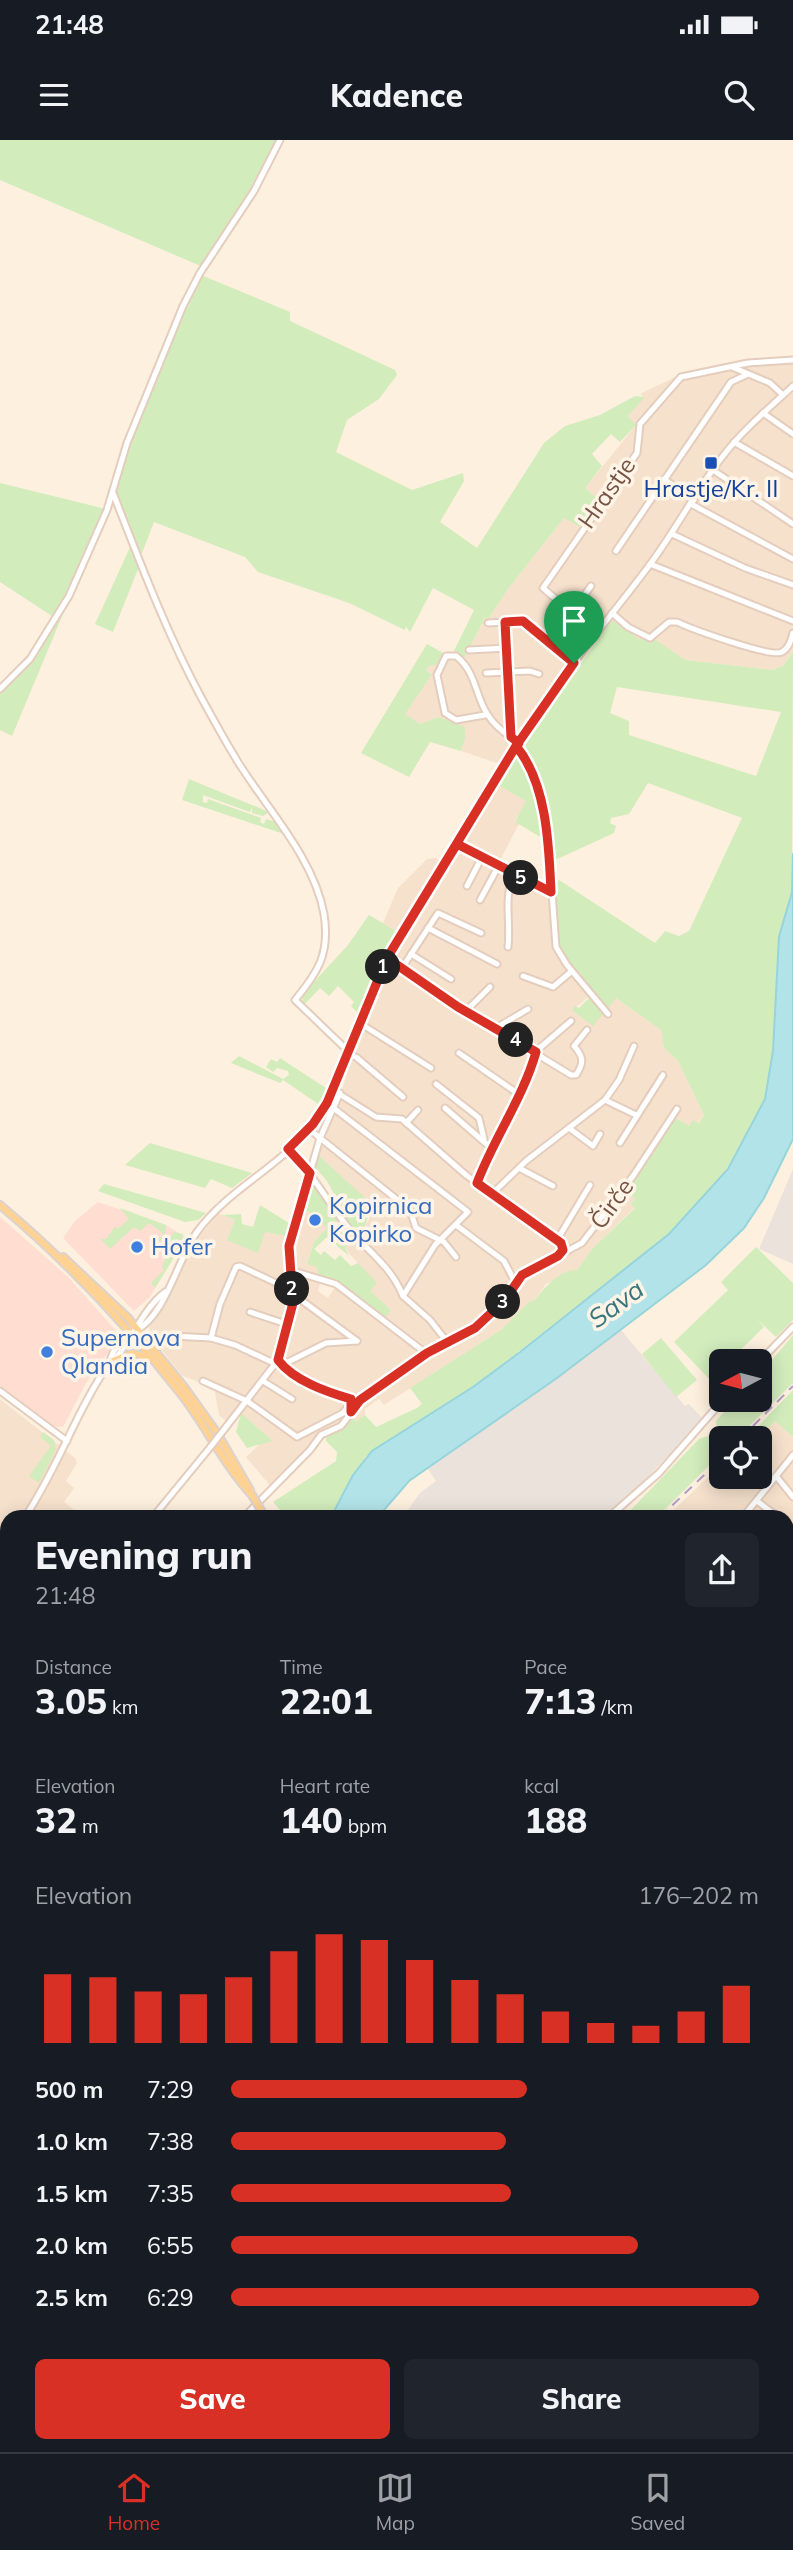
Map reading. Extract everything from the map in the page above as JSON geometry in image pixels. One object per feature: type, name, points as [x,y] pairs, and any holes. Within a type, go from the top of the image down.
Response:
[{"type":"main road","points":[[0,1205],[105,1294],[217,1433],[241,1470],[252,1495]]},
{"type":"main road","points":[[32,1232],[134,1333],[151,1359],[195,1413],[261,1510]]},
{"type":"main road","points":[[110,1362],[133,1353],[151,1359]]},
{"type":"street","points":[[0,689],[30,659],[60,613],[113,493],[127,443],[187,300],[254,191],[280,140]]},
{"type":"street","name":"Hrastje","points":[[596,634],[543,588],[637,453],[640,424],[681,377],[732,367],[793,360]]},
{"type":"street","points":[[732,367],[770,383],[783,395]]},
{"type":"street","name":"Hrastje","points":[[616,551],[731,382],[746,375]]},
{"type":"street","points":[[159,1510],[277,1362],[289,1325],[293,1293],[289,1246],[320,1138],[333,1107],[358,1022],[387,958],[518,744],[574,663],[650,565],[734,442],[793,386]]},
{"type":"street","points":[[763,413],[793,434]]},
{"type":"street","points":[[734,442],[793,477]]},
{"type":"street","points":[[713,470],[793,524]]},
{"type":"street","name":"Hrastje","points":[[664,479],[693,502],[793,559]]},
{"type":"street","points":[[113,493],[155,600],[200,696],[237,761],[301,858],[315,885],[323,912],[325,945],[318,973],[295,1000],[348,1052],[404,1097]]},
{"type":"street","points":[[672,534],[745,568],[793,585]]},
{"type":"street","points":[[650,565],[793,621]]},
{"type":"street","points":[[572,612],[591,586]]},
{"type":"street","points":[[612,613],[628,627],[650,638],[670,622],[677,622],[743,646],[777,653],[783,652],[793,633]]},
{"type":"street","points":[[488,623],[523,621],[574,663]]},
{"type":"street","points":[[505,622],[511,737]]},
{"type":"street","points":[[469,650],[507,648]]},
{"type":"street","points":[[485,715],[456,720],[445,713],[437,675],[446,656],[456,656],[466,666],[485,715],[518,744],[534,777],[547,824],[554,940],[572,971],[608,1014]]},
{"type":"street","points":[[486,673],[530,671],[539,674]]},
{"type":"street","points":[[457,844],[481,859],[551,892]]},
{"type":"street","points":[[467,886],[481,859]]},
{"type":"street","points":[[480,900],[498,867]]},
{"type":"street","points":[[508,947],[511,927],[507,888],[514,875]]},
{"type":"street","points":[[402,968],[435,915],[441,913],[481,933]]},
{"type":"street","points":[[428,928],[497,964]]},
{"type":"street","points":[[411,954],[451,979]]},
{"type":"street","points":[[387,958],[466,1011],[571,1075],[576,1075],[583,1058],[574,1046],[587,1030]]},
{"type":"street","points":[[523,976],[553,987],[572,971]]},
{"type":"street","points":[[466,1011],[490,987]]},
{"type":"street","points":[[496,1028],[528,1009]]},
{"type":"street","points":[[477,1183],[491,1148],[520,1095],[536,1052],[571,1021]]},
{"type":"street","points":[[358,1022],[431,1068]]},
{"type":"street","points":[[492,1194],[519,1168],[605,1100],[619,1080],[634,1046]]},
{"type":"street","points":[[459,1053],[520,1095]]},
{"type":"street","points":[[620,1143],[663,1075]]},
{"type":"street","points":[[436,1084],[479,1118],[484,1139]]},
{"type":"street","points":[[29,1510],[51,1475],[86,1397],[110,1362],[111,1355],[134,1333],[157,1298],[166,1292],[191,1241],[215,1209],[309,1129],[336,1091]]},
{"type":"street","points":[[336,1091],[376,1117],[396,1117],[406,1123],[477,1183],[557,1240],[562,1247],[561,1254]]},
{"type":"street","points":[[605,1100],[636,1115]]},
{"type":"street","points":[[327,1103],[468,1212],[440,1240],[417,1270],[403,1296]]},
{"type":"street","points":[[445,1108],[484,1139],[491,1148]]},
{"type":"street","name":"Čirče","points":[[251,1510],[310,1450],[321,1435],[338,1429],[360,1400],[427,1353],[467,1334],[496,1309],[522,1275],[582,1243],[593,1232],[677,1109]]},
{"type":"street","points":[[406,1123],[418,1110]]},
{"type":"street","points":[[569,1128],[593,1146],[600,1134]]},
{"type":"street","points":[[309,1129],[411,1209],[416,1228],[440,1240],[456,1256]]},
{"type":"street","points":[[288,1149],[310,1173],[353,1233],[392,1272],[403,1296],[430,1320],[448,1343]]},
{"type":"street","points":[[519,1168],[553,1186]]},
{"type":"street","points":[[557,1240],[590,1185]]},
{"type":"street","points":[[456,1225],[504,1261],[515,1282]]},
{"type":"street","points":[[211,1338],[220,1304],[236,1267],[240,1266],[293,1293],[357,1341],[326,1343],[286,1363],[277,1362]]},
{"type":"street","points":[[290,1270],[336,1284],[427,1353]]},
{"type":"street","points":[[250,1312],[289,1325]]},
{"type":"street","points":[[772,1349],[793,1327]]},
{"type":"street","points":[[172,1336],[211,1338],[235,1345],[277,1362],[316,1386],[350,1402],[360,1400]]},
{"type":"street","points":[[203,1381],[247,1401],[284,1430],[299,1437],[343,1413],[350,1402]]},
{"type":"street","points":[[263,1381],[292,1399]]},
{"type":"street","points":[[0,1391],[67,1441]]},
{"type":"street","points":[[350,1402],[351,1412]]},
{"type":"street","points":[[617,1510],[659,1473],[712,1412]]},
{"type":"street","points":[[750,1510],[793,1455]]},
{"type":"street","points":[[776,1476],[793,1497]]},
{"type":"street","points":[[757,1501],[769,1510]]},
{"type":"shaded area","points":[[793,358],[793,652],[783,666],[772,670],[684,660],[656,640],[639,639],[612,620],[570,675],[509,767],[461,751],[465,739],[439,717],[420,724],[404,714],[432,674],[426,671],[429,666],[436,665],[448,651],[463,660],[485,618],[489,618],[508,589],[564,518],[581,527],[599,500],[585,488],[636,425],[628,416],[644,397],[640,394],[675,377]]},
{"type":"shaded area","points":[[498,785],[527,801],[515,821],[519,824],[498,864],[552,893],[568,964],[595,992],[572,1010],[616,998],[661,1030],[664,1048],[678,1061],[704,1115],[698,1123],[692,1120],[689,1126],[674,1117],[626,1189],[635,1199],[635,1207],[593,1248],[577,1270],[546,1284],[534,1301],[530,1301],[501,1330],[384,1405],[379,1399],[365,1409],[365,1415],[356,1421],[350,1417],[340,1431],[326,1435],[274,1490],[246,1457],[262,1442],[273,1441],[242,1414],[231,1425],[219,1415],[214,1388],[181,1375],[154,1340],[149,1327],[194,1244],[218,1213],[235,1220],[227,1240],[265,1232],[293,1237],[302,1206],[327,1228],[314,1242],[307,1263],[317,1267],[318,1275],[322,1277],[318,1291],[328,1298],[337,1284],[391,1310],[369,1291],[376,1283],[345,1249],[356,1233],[365,1226],[375,1208],[318,1155],[340,1097],[366,1010],[390,958]]},
{"type":"shaded area","points":[[427,859],[442,861],[398,932],[383,923],[398,888]]},
{"type":"shaded area","points":[[793,1169],[793,1264],[759,1249]]},
{"type":"shaded area","points":[[98,1202],[166,1225],[185,1237],[150,1297],[134,1311],[63,1238],[75,1221]]},
{"type":"shaded area","points":[[0,1217],[68,1277],[118,1333],[118,1339],[86,1383],[63,1427],[54,1426],[0,1386]]},
{"type":"shaded area","points":[[621,1330],[685,1406],[689,1404],[703,1419],[626,1500],[612,1510],[408,1510],[420,1493],[436,1481],[428,1469]]},
{"type":"shaded area","points":[[0,1399],[75,1458],[77,1463],[66,1481],[74,1488],[64,1502],[74,1510],[0,1510]]},
{"type":"shaded area","points":[[775,1420],[793,1437],[793,1510],[673,1510],[709,1476],[709,1489],[772,1489],[772,1426],[770,1426]]},
{"type":"green space","points":[[0,140],[276,140],[251,187],[253,190],[203,267],[0,180]]},
{"type":"green space","points":[[201,275],[290,312],[290,321],[395,370],[397,375],[379,399],[347,420],[336,452],[412,490],[463,473],[464,481],[440,522],[477,548],[544,443],[565,426],[600,415],[635,396],[645,397],[628,416],[636,425],[620,442],[611,434],[592,454],[602,466],[585,488],[599,500],[580,527],[564,518],[508,589],[489,618],[485,618],[463,660],[453,653],[474,610],[433,588],[410,632],[406,626],[405,630],[349,603],[258,572],[245,557],[154,522],[142,553],[137,551],[115,490],[120,467]]},
{"type":"green space","points":[[0,483],[106,509],[55,618],[0,582]]},
{"type":"green space","points":[[132,543],[140,564],[113,632],[95,624]]},
{"type":"green space","points":[[63,614],[12,736],[0,730],[0,691],[30,661]]},
{"type":"green space","points":[[612,620],[639,639],[656,640],[685,660],[772,670],[783,666],[793,652],[792,888],[779,937],[773,1051],[765,1099],[738,1152],[717,1183],[669,1234],[473,1387],[366,1456],[335,1510],[280,1510],[273,1502],[336,1461],[337,1452],[326,1441],[326,1435],[340,1431],[351,1417],[356,1421],[365,1415],[376,1427],[417,1408],[422,1404],[410,1388],[501,1330],[558,1276],[577,1270],[593,1248],[635,1208],[631,1204],[635,1199],[625,1189],[674,1117],[689,1126],[692,1120],[699,1123],[704,1115],[678,1061],[664,1048],[661,1030],[616,998],[593,1026],[572,1010],[575,1006],[579,1008],[595,992],[568,964],[559,949],[552,893],[546,887],[544,866],[550,864],[556,882],[559,880],[655,943],[665,931],[679,936],[689,931],[742,818],[648,783],[629,814],[611,818],[610,823],[616,826],[614,833],[553,861],[535,777],[521,747]],"holes":[[[617,687],[781,712],[756,776],[629,735],[629,721],[610,713]]]},
{"type":"green space","points":[[427,644],[445,654],[436,665],[429,666],[426,671],[432,674],[405,714],[420,724],[439,717],[465,727],[465,739],[461,751],[430,742],[409,777],[361,753]]},
{"type":"green space","points":[[518,751],[533,777],[547,841],[515,822],[526,801],[498,785]]},
{"type":"green space","points":[[189,779],[269,812],[263,816],[252,813],[252,807],[250,812],[203,795],[203,802],[207,803],[208,799],[261,818],[260,822],[264,824],[266,819],[276,822],[284,834],[182,800]]},
{"type":"green space","points":[[369,915],[398,932],[358,1013],[351,1006],[354,1002],[338,986],[329,996],[320,988],[304,1005],[301,996],[348,945]]},
{"type":"green space","points":[[239,1056],[283,1079],[289,1075],[288,1071],[277,1068],[273,1072],[266,1067],[271,1059],[277,1062],[280,1058],[326,1088],[321,1106],[283,1080],[280,1083],[231,1063]]},
{"type":"green space","points":[[150,1143],[252,1173],[232,1188],[211,1179],[205,1188],[125,1165]]},
{"type":"green space","points":[[318,1155],[376,1208],[368,1217],[365,1226],[356,1233],[335,1203],[337,1199],[327,1181],[314,1166]]},
{"type":"green space","points":[[311,1177],[340,1218],[335,1223],[350,1240],[345,1249],[349,1256],[327,1237],[314,1249],[321,1255],[324,1251],[335,1260],[340,1255],[351,1266],[358,1263],[377,1283],[370,1291],[391,1310],[384,1319],[337,1284],[318,1275],[317,1267],[307,1264],[314,1242],[327,1228],[302,1206]]},
{"type":"green space","points":[[104,1184],[206,1213],[198,1220],[185,1222],[98,1191]]},
{"type":"green space","points":[[260,1205],[292,1225],[289,1237],[265,1232],[258,1253],[227,1240],[235,1220],[223,1215],[241,1214],[242,1224],[253,1227]]},
{"type":"green space","points":[[120,1208],[166,1225],[165,1237],[157,1241],[164,1234],[149,1223],[140,1231],[134,1227],[110,1249],[101,1239],[106,1239],[115,1227],[118,1229],[129,1219]]},
{"type":"green space","points":[[174,1232],[183,1234],[183,1243],[155,1288],[151,1283],[164,1270],[162,1267],[166,1257],[162,1251]]},
{"type":"green space","points":[[756,1247],[793,1283],[793,1320],[776,1337],[757,1319],[764,1327],[741,1349],[709,1349],[709,1379],[674,1342],[728,1290],[721,1282]]},
{"type":"green space","points":[[793,1335],[793,1383],[772,1404],[772,1360]]},
{"type":"green space","points":[[661,1338],[697,1380],[676,1397],[642,1354]]},
{"type":"green space","points":[[793,1390],[793,1437],[775,1421],[770,1426],[758,1426]]},
{"type":"green space","points":[[724,1412],[763,1412],[749,1426],[717,1426],[716,1421]]},
{"type":"green space","points":[[241,1413],[273,1441],[247,1448],[236,1432]]},
{"type":"green space","points":[[43,1432],[54,1440],[56,1449],[39,1483],[29,1476],[51,1446],[40,1437]]},
{"type":"green space","points":[[709,1436],[709,1466],[664,1510],[631,1510],[699,1439]]},
{"type":"water","name":"Sava","points":[[793,853],[793,1139],[764,1198],[744,1228],[706,1265],[557,1378],[409,1481],[384,1510],[335,1510],[353,1475],[372,1451],[473,1387],[669,1234],[728,1169],[765,1099],[773,1051],[779,937],[792,892]]},
{"type":"railway","points":[[753,1426],[793,1386]]},
{"type":"railway","points":[[667,1510],[709,1470]]},
{"type":"place","name":"Hrastje/Kr. II","points":[[711,463]]},
{"type":"place","name":"Kopirnica Kopirko","points":[[315,1220]]},
{"type":"place","name":"Hofer","points":[[137,1247]]},
{"type":"place","name":"Supernova Qlandia","points":[[47,1352]]},
{"type":"route","points":[[574,663],[516,746],[417,907],[387,958],[374,984],[327,1103],[320,1116],[288,1149],[310,1173],[289,1246],[293,1303],[278,1360],[283,1366],[327,1392],[351,1399],[351,1412],[360,1400],[427,1353],[475,1328],[504,1301],[522,1275],[558,1256],[563,1250],[561,1243],[533,1226],[477,1183],[491,1148],[529,1076],[536,1052],[458,1007],[387,958],[457,844],[481,859],[551,892],[547,824],[534,777],[523,753],[516,746],[519,743],[511,737],[505,622],[523,621],[574,663]]}]
